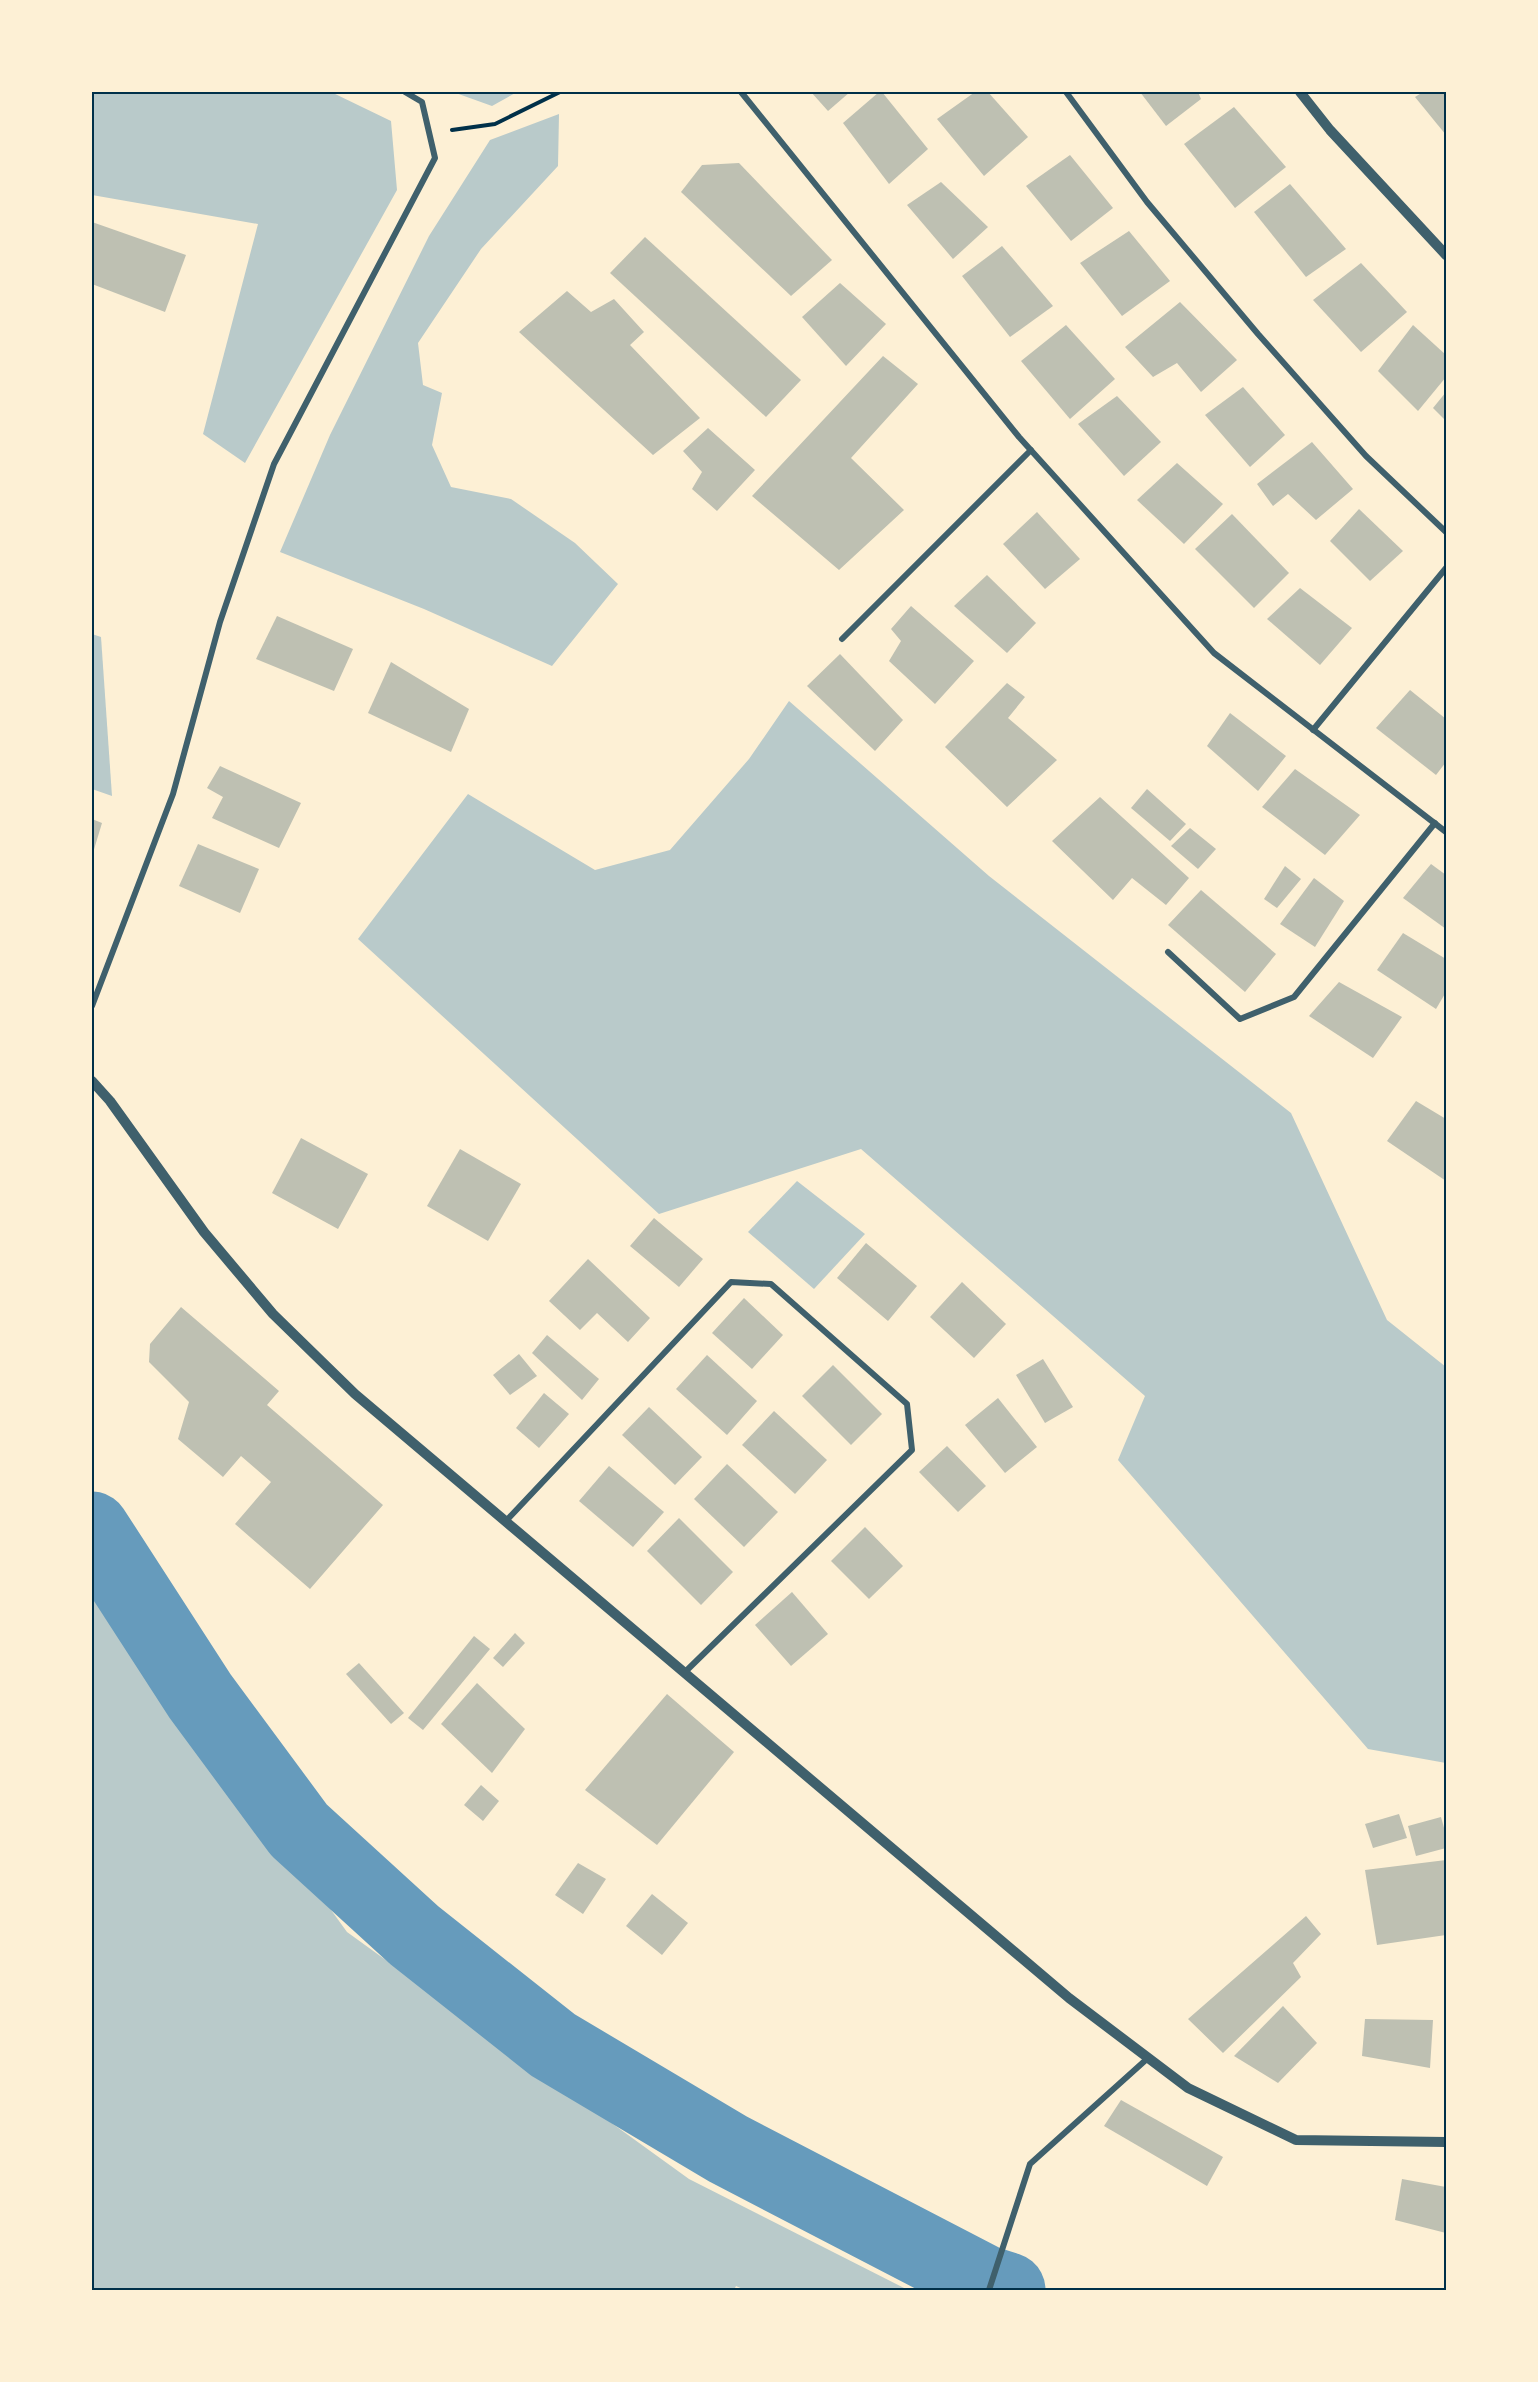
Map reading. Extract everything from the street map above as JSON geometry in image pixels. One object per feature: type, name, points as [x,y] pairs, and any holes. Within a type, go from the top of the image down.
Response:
[{"type":"street","points":[[92,1006],[173,794],[220,622],[274,464],[435,158],[422,102],[405,92]]},
{"type":"street","points":[[741,92],[1031,450],[1214,653],[1446,832]]},
{"type":"street","points":[[1066,92],[1148,202],[1258,334],[1366,456],[1446,532]]},
{"type":"street","points":[[1300,92],[1330,130],[1446,255]]},
{"type":"street","points":[[842,639],[1031,450]]},
{"type":"street","points":[[1313,730],[1446,568]]},
{"type":"street","points":[[1167,952],[1240,1019],[1294,997],[1435,823]]},
{"type":"street","points":[[92,1081],[110,1101],[204,1232],[273,1314],[355,1394],[1069,1998],[1188,2088],[1296,2140],[1446,2142]]},
{"type":"street","points":[[506,1521],[731,1282],[771,1284],[907,1404],[912,1450],[684,1673]]},
{"type":"street","points":[[989,2290],[1030,2164],[1148,2058]]},
{"type":"path","points":[[429,134],[495,124],[560,92]]},
{"type":"shaded area","points":[[92,92],[331,92],[391,121],[397,190],[245,463],[203,434],[258,224],[92,195]]},
{"type":"shaded area","points":[[453,92],[517,92],[492,106]]},
{"type":"shaded area","points":[[559,114],[558,166],[481,249],[418,343],[423,385],[442,393],[432,445],[451,487],[511,499],[575,543],[618,584],[552,666],[424,609],[280,552],[330,435],[429,236],[490,140]]},
{"type":"shaded area","points":[[92,634],[101,637],[112,796],[92,789]]},
{"type":"shaded area","points":[[789,701],[989,876],[1291,1113],[1387,1320],[1446,1367],[1446,1763],[1368,1749],[1118,1460],[1145,1396],[861,1149],[659,1214],[358,939],[468,794],[595,870],[670,850],[749,759]]},
{"type":"shaded area","points":[[797,1181],[865,1234],[814,1289],[748,1232]]},
{"type":"shaded area","points":[[92,1580],[347,1932],[689,2179],[908,2290],[745,2290],[736,2286],[734,2290],[92,2290]]},
{"type":"building","points":[[811,92],[850,92],[828,111]]},
{"type":"building","points":[[879,92],[882,92],[928,149],[889,184],[843,123]]},
{"type":"building","points":[[975,92],[988,92],[1028,137],[984,176],[937,119]]},
{"type":"building","points":[[1140,92],[1198,92],[1201,99],[1166,126]]},
{"type":"building","points":[[1423,92],[1446,92],[1446,135],[1415,97]]},
{"type":"building","points":[[1234,107],[1286,167],[1235,208],[1184,144]]},
{"type":"building","points":[[1070,155],[1113,208],[1071,241],[1026,186]]},
{"type":"building","points":[[739,163],[832,260],[791,296],[681,192],[702,165]]},
{"type":"building","points":[[941,182],[988,227],[953,259],[907,205]]},
{"type":"building","points":[[1290,184],[1346,249],[1306,277],[1254,212]]},
{"type":"building","points":[[92,222],[186,255],[165,312],[92,284]]},
{"type":"building","points":[[1129,231],[1170,281],[1122,316],[1080,263]]},
{"type":"building","points":[[645,237],[801,380],[766,417],[610,273]]},
{"type":"building","points":[[1002,246],[1053,306],[1010,337],[962,276]]},
{"type":"building","points":[[1361,263],[1407,312],[1361,352],[1313,300]]},
{"type":"building","points":[[840,283],[886,324],[846,366],[802,317]]},
{"type":"building","points":[[567,291],[591,312],[614,299],[644,332],[630,345],[700,418],[653,455],[519,332]]},
{"type":"building","points":[[1180,302],[1237,360],[1201,392],[1177,363],[1153,377],[1125,347]]},
{"type":"building","points":[[1066,325],[1115,379],[1070,419],[1021,361]]},
{"type":"building","points":[[1413,325],[1446,355],[1446,377],[1418,411],[1378,371]]},
{"type":"building","points":[[883,356],[918,384],[851,458],[904,510],[839,570],[752,496]]},
{"type":"building","points":[[1243,387],[1285,435],[1250,467],[1205,415]]},
{"type":"building","points":[[1446,392],[1446,421],[1433,408]]},
{"type":"building","points":[[1117,396],[1161,442],[1124,476],[1078,424]]},
{"type":"building","points":[[708,428],[755,470],[717,511],[692,489],[702,472],[683,451]]},
{"type":"building","points":[[1312,442],[1353,489],[1316,520],[1288,494],[1273,506],[1257,484]]},
{"type":"building","points":[[1177,463],[1223,504],[1184,544],[1137,500]]},
{"type":"building","points":[[1359,509],[1403,551],[1370,581],[1330,541]]},
{"type":"building","points":[[1037,512],[1080,559],[1045,589],[1003,544]]},
{"type":"building","points":[[1232,514],[1289,573],[1254,608],[1195,549]]},
{"type":"building","points":[[987,575],[1036,623],[1007,653],[954,606]]},
{"type":"building","points":[[1300,588],[1352,628],[1320,665],[1267,619]]},
{"type":"building","points":[[911,606],[974,661],[935,704],[889,661],[901,641],[891,629]]},
{"type":"building","points":[[277,616],[353,649],[334,691],[256,659]]},
{"type":"building","points":[[840,654],[903,720],[875,751],[807,686]]},
{"type":"building","points":[[391,662],[469,709],[451,752],[368,713]]},
{"type":"building","points":[[1007,683],[1025,697],[1008,718],[1057,760],[1007,807],[945,747]]},
{"type":"building","points":[[1410,690],[1446,719],[1446,762],[1436,775],[1376,728]]},
{"type":"building","points":[[1230,713],[1286,756],[1258,791],[1207,746]]},
{"type":"building","points":[[220,766],[301,803],[279,848],[212,818],[223,797],[207,788]]},
{"type":"building","points":[[1295,769],[1360,815],[1325,855],[1262,807]]},
{"type":"building","points":[[1147,789],[1186,824],[1170,841],[1131,808]]},
{"type":"building","points":[[1100,797],[1189,878],[1166,905],[1132,878],[1113,900],[1052,841]]},
{"type":"building","points":[[92,819],[102,823],[92,856]]},
{"type":"building","points":[[1190,828],[1216,849],[1198,869],[1171,846]]},
{"type":"building","points":[[198,844],[259,869],[240,913],[179,886]]},
{"type":"building","points":[[1431,864],[1446,875],[1446,929],[1403,898]]},
{"type":"building","points":[[1285,866],[1301,879],[1277,908],[1264,899]]},
{"type":"building","points":[[1314,878],[1344,901],[1315,947],[1280,924]]},
{"type":"building","points":[[1201,890],[1276,954],[1245,992],[1168,925]]},
{"type":"building","points":[[1403,933],[1446,959],[1446,992],[1436,1009],[1377,970]]},
{"type":"building","points":[[1339,982],[1402,1017],[1373,1058],[1309,1016]]},
{"type":"building","points":[[1416,1101],[1446,1119],[1446,1181],[1387,1141]]},
{"type":"building","points":[[301,1138],[368,1174],[338,1229],[272,1193]]},
{"type":"building","points":[[460,1149],[521,1184],[488,1241],[427,1206]]},
{"type":"building","points":[[654,1218],[703,1259],[679,1287],[630,1246]]},
{"type":"building","points":[[866,1243],[917,1286],[888,1321],[837,1278]]},
{"type":"building","points":[[588,1259],[650,1318],[628,1342],[597,1313],[580,1330],[549,1301]]},
{"type":"building","points":[[962,1282],[1006,1324],[974,1358],[930,1317]]},
{"type":"building","points":[[744,1298],[783,1335],[752,1369],[712,1333]]},
{"type":"building","points":[[181,1307],[279,1391],[267,1405],[383,1505],[310,1589],[235,1524],[271,1482],[241,1456],[223,1477],[178,1439],[189,1402],[149,1362],[150,1344]]},
{"type":"building","points":[[547,1335],[599,1379],[582,1400],[532,1353]]},
{"type":"building","points":[[519,1354],[537,1376],[510,1395],[493,1375]]},
{"type":"building","points":[[707,1355],[757,1401],[727,1435],[676,1389]]},
{"type":"building","points":[[1043,1359],[1073,1407],[1045,1423],[1016,1375]]},
{"type":"building","points":[[833,1365],[882,1414],[851,1445],[802,1396]]},
{"type":"building","points":[[544,1393],[569,1414],[539,1448],[516,1428]]},
{"type":"building","points":[[998,1398],[1037,1447],[1005,1473],[965,1425]]},
{"type":"building","points":[[649,1407],[702,1457],[675,1485],[622,1435]]},
{"type":"building","points":[[774,1411],[827,1460],[795,1494],[742,1445]]},
{"type":"building","points":[[947,1446],[986,1486],[958,1512],[919,1472]]},
{"type":"building","points":[[727,1464],[778,1512],[744,1547],[694,1499]]},
{"type":"building","points":[[609,1466],[664,1512],[633,1547],[579,1501]]},
{"type":"building","points":[[679,1518],[733,1572],[701,1605],[647,1551]]},
{"type":"building","points":[[865,1527],[903,1566],[869,1599],[831,1561]]},
{"type":"building","points":[[792,1592],[828,1634],[791,1666],[755,1625]]},
{"type":"building","points":[[515,1633],[525,1643],[503,1667],[493,1658]]},
{"type":"building","points":[[474,1636],[490,1649],[423,1730],[408,1718]]},
{"type":"building","points":[[359,1663],[404,1713],[391,1724],[346,1674]]},
{"type":"building","points":[[477,1683],[525,1729],[492,1773],[441,1724]]},
{"type":"building","points":[[667,1694],[734,1752],[657,1845],[585,1790]]},
{"type":"building","points":[[481,1785],[499,1801],[483,1821],[464,1805]]},
{"type":"building","points":[[1399,1814],[1407,1838],[1373,1848],[1365,1824]]},
{"type":"building","points":[[1441,1817],[1446,1835],[1446,1848],[1416,1856],[1408,1826]]},
{"type":"building","points":[[1446,1860],[1446,1935],[1377,1945],[1365,1870]]},
{"type":"building","points":[[578,1863],[606,1879],[583,1914],[555,1895]]},
{"type":"building","points":[[652,1894],[688,1923],[662,1955],[626,1926]]},
{"type":"building","points":[[1306,1916],[1321,1934],[1293,1963],[1301,1977],[1223,2053],[1188,2019]]},
{"type":"building","points":[[1283,2006],[1317,2043],[1278,2083],[1234,2056]]},
{"type":"building","points":[[1365,2019],[1433,2020],[1430,2068],[1362,2056]]},
{"type":"building","points":[[1121,2100],[1223,2157],[1207,2186],[1104,2126]]},
{"type":"building","points":[[1402,2179],[1446,2187],[1446,2233],[1395,2220]]},
{"type":"waterway","points":[[92,1529],[200,1696],[299,1830],[414,1935],[553,2045],[728,2149],[986,2283],[1008,2290]]}]
